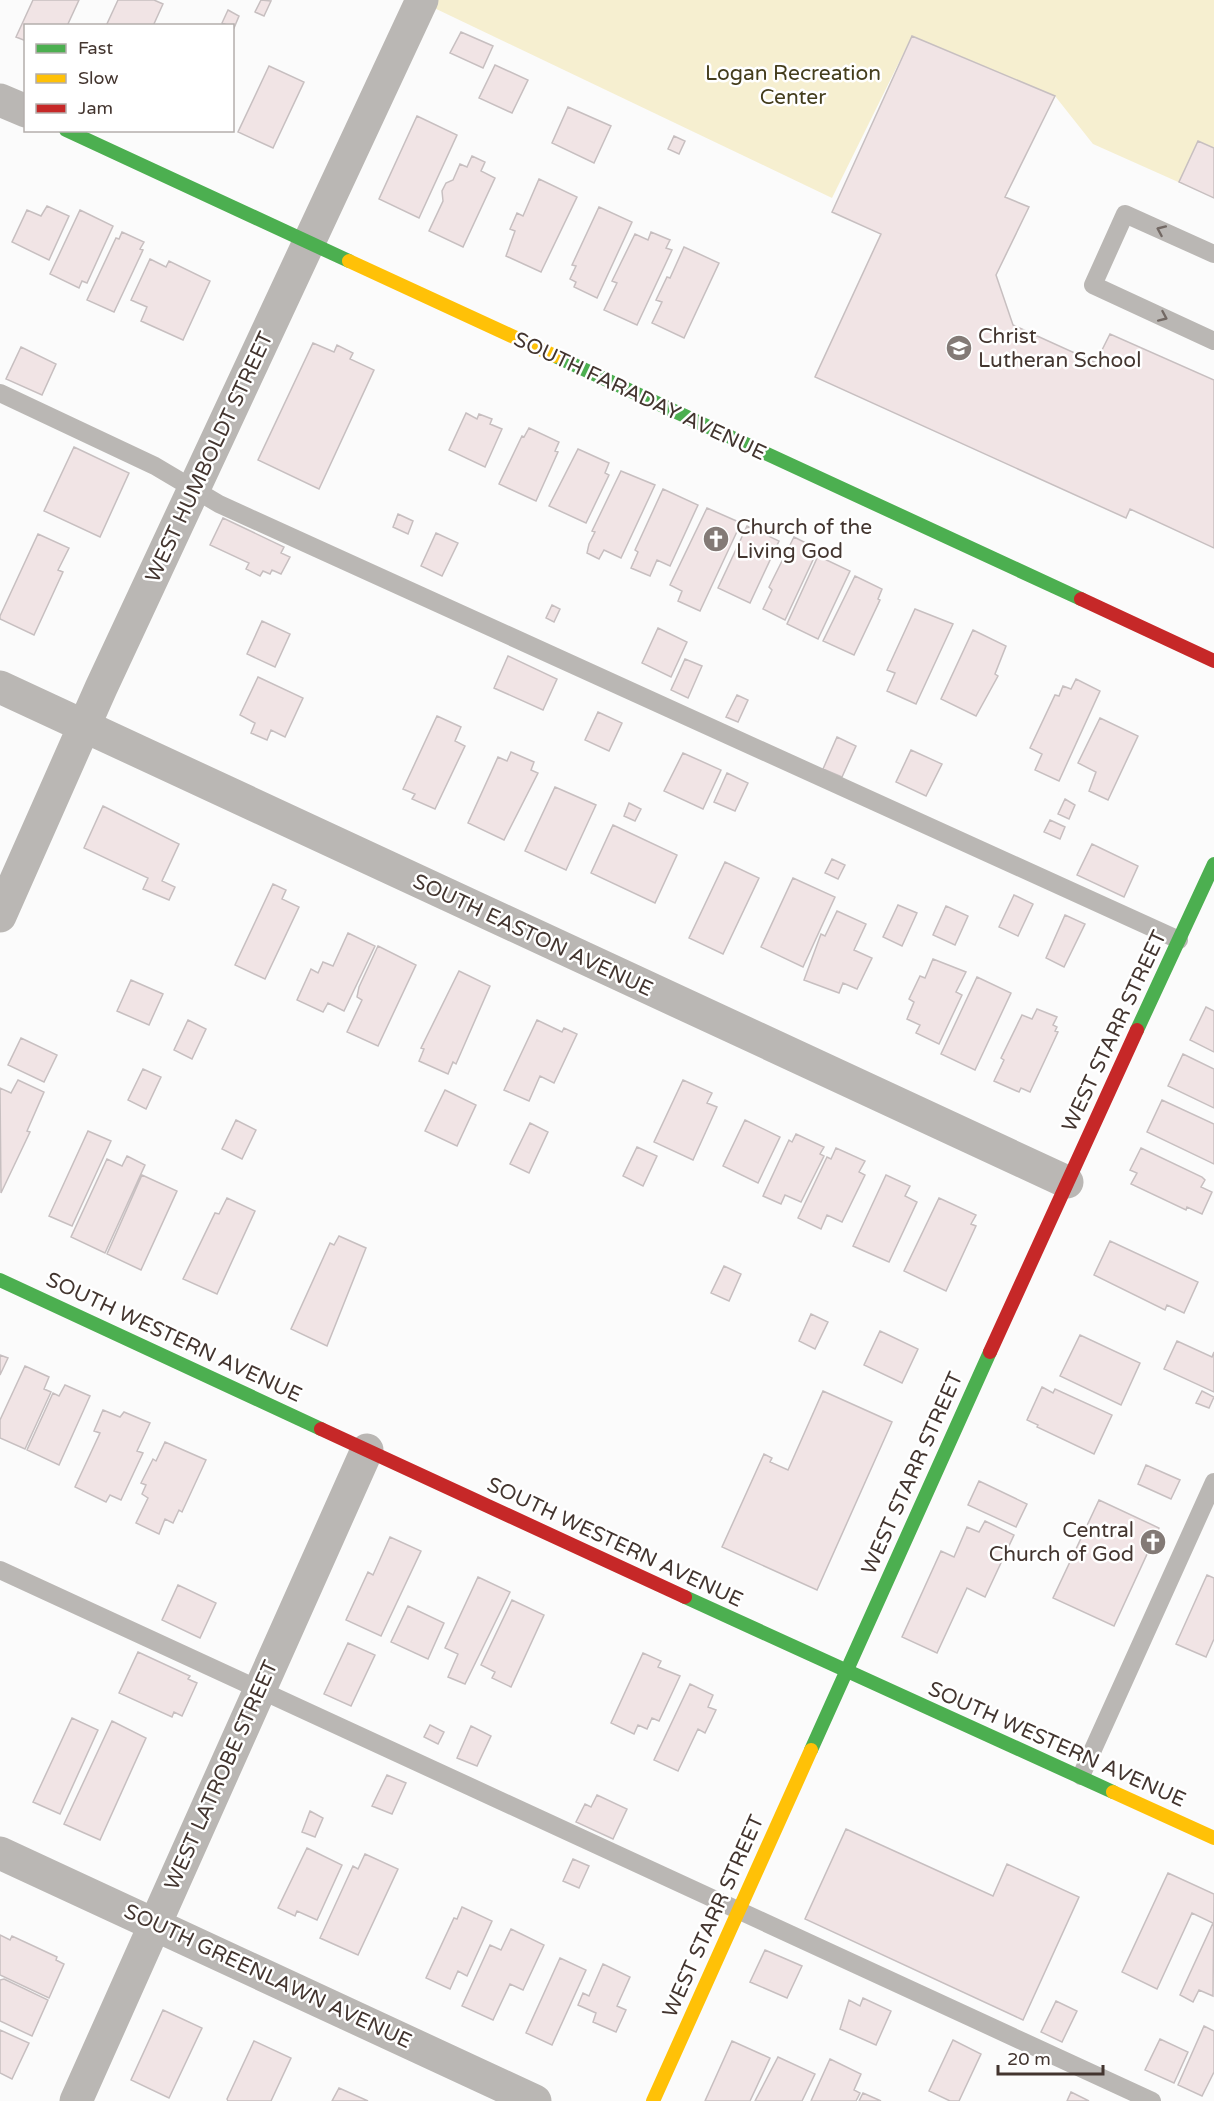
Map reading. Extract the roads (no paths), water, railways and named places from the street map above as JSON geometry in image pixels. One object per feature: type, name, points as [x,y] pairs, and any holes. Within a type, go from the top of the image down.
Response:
[{"type":"street","name":"WEST HUMBOLDT STREET","points":[[0,916],[194,489],[422,0]]},
{"type":"street","points":[[0,100],[24,110]]},
{"type":"street","name":"SOUTH FARADAY AVENUE","points":[[70,132],[1214,661]]},
{"type":"street","name":"SOUTH EASTON AVENUE","points":[[0,687],[86,729],[1067,1182]]},
{"type":"street","name":"WEST STARR STREET","points":[[653,2101],[1067,1182],[1214,864]]},
{"type":"street","name":"SOUTH WESTERN AVENUE","points":[[0,1280],[846,1672],[1081,1776],[1214,1838]]},
{"type":"street","name":"WEST LATROBE STREET","points":[[76,2101],[367,1450]]},
{"type":"street","name":"SOUTH GREENLAWN AVENUE","points":[[0,1852],[535,2101]]},
{"type":"lane","points":[[1214,254],[1125,214],[1093,285],[1214,340]]},
{"type":"lane","points":[[0,393],[155,465],[219,504],[1179,940]]},
{"type":"lane","points":[[1081,1776],[1214,1482]]},
{"type":"lane","points":[[0,1570],[1152,2101]]},
{"type":"place","name":"Christ Lutheran School","points":[[959,348]]},
{"type":"place","name":"Church of the Living God","points":[[716,539]]},
{"type":"place","name":"Central Church of God","points":[[1153,1542]]},
{"type":"park label","name":"Logan Recreation Center","points":[[793,85]]}]
